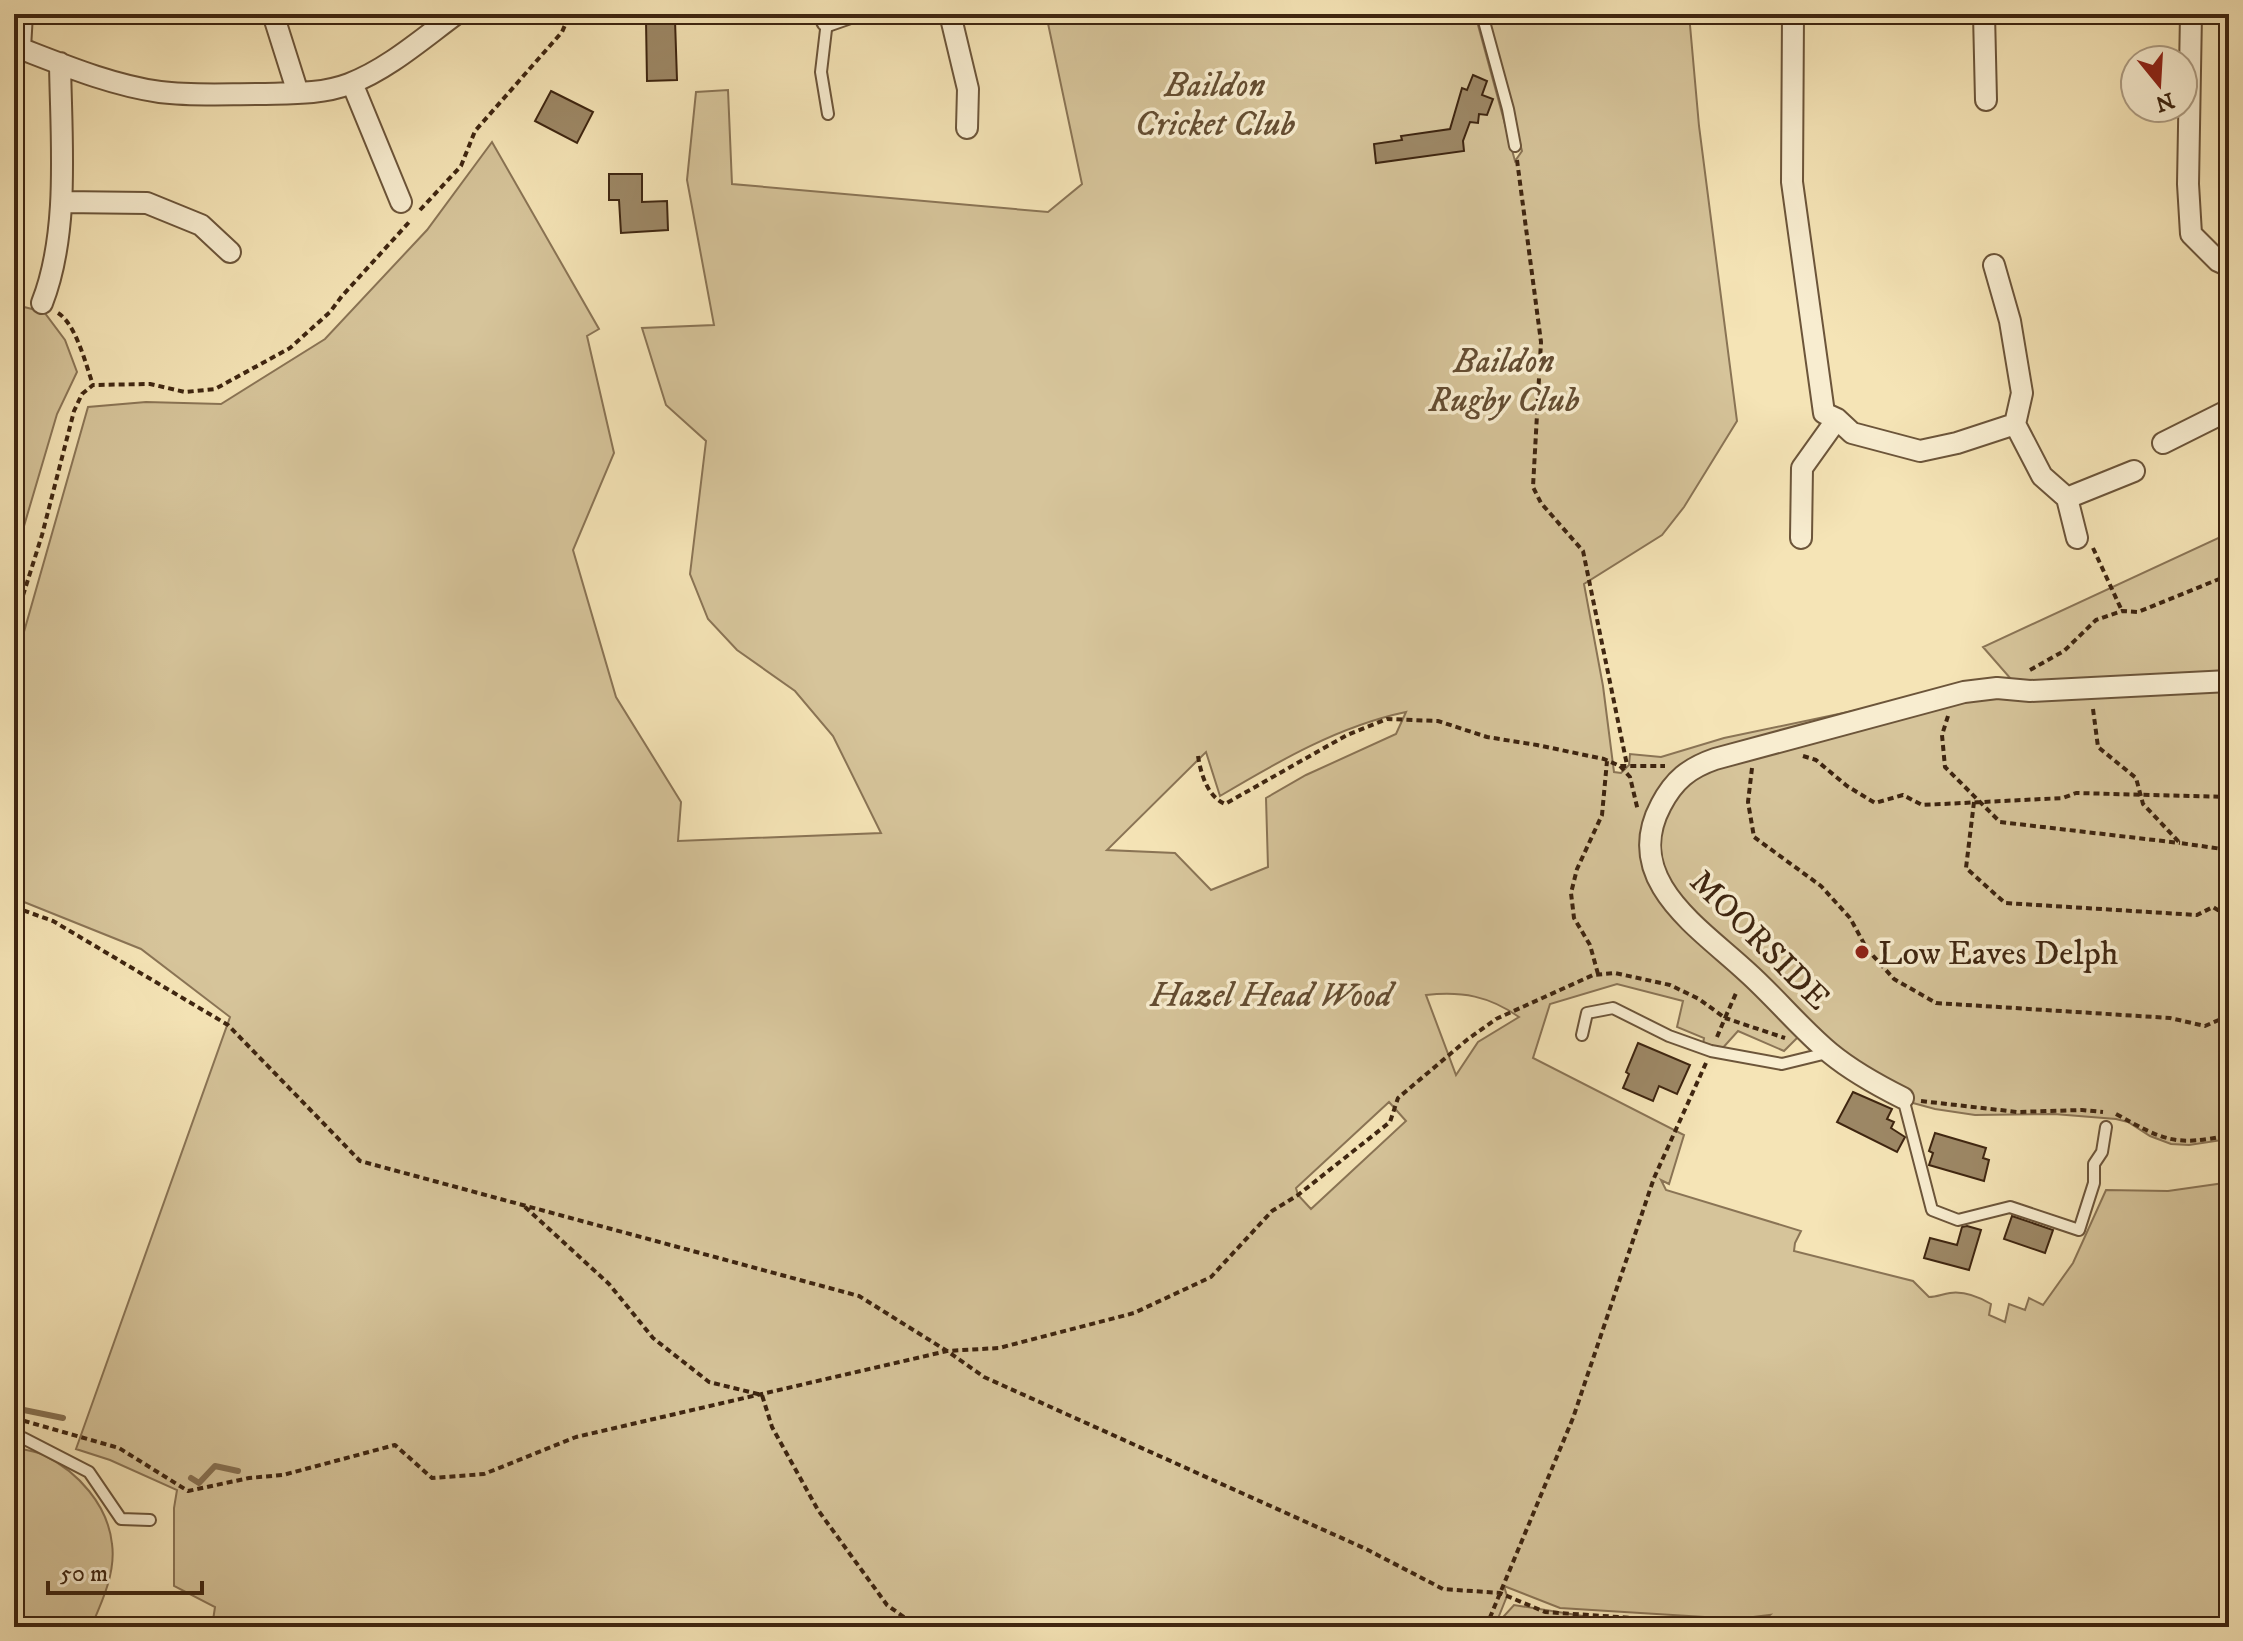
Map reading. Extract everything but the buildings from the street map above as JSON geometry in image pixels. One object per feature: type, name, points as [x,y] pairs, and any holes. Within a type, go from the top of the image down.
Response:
[{"type":"street","points":[[22,14],[17,47],[124,85],[187,94],[332,90],[352,83],[401,54],[456,14]]},
{"type":"street","points":[[273,14],[298,93]]},
{"type":"street","points":[[827,21],[847,14]]},
{"type":"street","points":[[950,14],[968,89],[967,128]]},
{"type":"street","points":[[1793,14],[1792,182],[1824,413],[1837,419],[1852,433],[1920,451],[1957,443],[2015,424]]},
{"type":"street","points":[[1984,14],[1986,100]]},
{"type":"street","points":[[2191,14],[2188,184],[2191,234],[2218,261],[2229,266]]},
{"type":"street","points":[[42,303],[49,286],[62,202],[60,63]]},
{"type":"street","points":[[352,83],[401,202]]},
{"type":"street","points":[[62,202],[147,203],[201,225],[230,252]]},
{"type":"street","points":[[1994,265],[2010,321],[2022,393],[2015,424],[2042,476],[2067,498],[2077,538]]},
{"type":"street","points":[[2163,443],[2229,410]]},
{"type":"street","points":[[1801,538],[1802,468],[1837,419]]},
{"type":"street","points":[[2067,498],[2134,471]]},
{"type":"street","name":"MOORSIDE","points":[[1903,1098],[1862,1077],[1829,1053],[1746,970],[1683,917],[1662,886],[1649,853],[1654,817],[1669,791],[1680,777],[1696,766],[1964,692],[1997,688],[2030,691],[2229,681]]},
{"type":"lane","points":[[1482,14],[1515,146]]},
{"type":"lane","points":[[827,21],[821,72],[828,114]]},
{"type":"lane","points":[[1582,1035],[1587,1013],[1613,1008],[1669,1036],[1711,1051],[1782,1064],[1829,1053]]},
{"type":"lane","points":[[1903,1098],[1932,1210],[1958,1220],[2010,1207],[2079,1230],[2094,1183],[2094,1164],[2102,1152],[2106,1127]]},
{"type":"lane","points":[[14,1436],[89,1472],[121,1519],[150,1520]]},
{"type":"path","points":[[14,624],[42,535],[74,411],[82,394],[93,385],[150,384],[185,392],[215,389],[290,348],[330,312],[461,166],[475,131],[562,32],[570,14]]},
{"type":"path","points":[[1515,146],[1541,342],[1533,487],[1541,503],[1583,551],[1627,765]]},
{"type":"path","points":[[64,315],[93,385]]},
{"type":"path","points":[[2077,538],[2092,545],[2122,611]]},
{"type":"path","points":[[1997,688],[2064,651],[2096,620],[2122,611],[2138,612],[2229,575]]},
{"type":"path","points":[[2091,688],[2098,747],[2136,778],[2143,804],[2180,843]]},
{"type":"path","points":[[1949,714],[1942,735],[1945,767],[2000,822],[2229,850]]},
{"type":"path","points":[[1198,756],[1207,786],[1219,802],[1225,804],[1347,735],[1387,719],[1438,721],[1487,737],[1537,745],[1620,766],[1696,766]]},
{"type":"path","points":[[2229,797],[2076,793],[2063,798],[1922,805],[1903,795],[1875,803],[1847,786],[1816,760],[1762,747],[1748,802],[1754,837],[1821,886],[1850,918],[1867,949],[1894,979],[1936,1003],[2170,1018],[2205,1026],[2229,1013]]},
{"type":"path","points":[[1598,974],[1590,945],[1574,918],[1571,893],[1577,869],[1602,815],[1607,761]]},
{"type":"path","points":[[1977,802],[1966,868],[2005,903],[2197,915],[2213,907],[2229,917]]},
{"type":"path","points":[[14,907],[53,921],[228,1025],[360,1161],[859,1296],[984,1377],[1366,1549],[1443,1589],[1500,1593],[1545,1612],[1764,1627]]},
{"type":"path","points":[[1486,1627],[1573,1418],[1654,1178],[1746,970]]},
{"type":"path","points":[[14,1418],[119,1448],[188,1491],[249,1478],[283,1475],[395,1445],[432,1478],[484,1474],[576,1437],[947,1351],[999,1348],[1134,1313],[1211,1277],[1272,1211],[1298,1195],[1390,1122],[1398,1098],[1468,1039],[1496,1019],[1598,974],[1615,973],[1670,985],[1699,999],[1725,1018],[1785,1038]]},
{"type":"path","points":[[1903,1098],[1948,1106],[2017,1112],[2082,1110],[2116,1114],[2151,1133],[2177,1142],[2229,1135]]},
{"type":"path","points":[[523,1205],[609,1284],[653,1338],[709,1382],[762,1395]]},
{"type":"path","points":[[762,1395],[772,1427],[818,1510],[887,1605],[918,1627]]},
{"type":"path","points":[[2169,1627],[2229,1618]]},
{"type":"green space","points":[[1046,14],[1475,14],[1515,161],[1522,151],[1487,14],[1689,14],[1699,126],[1737,421],[1684,507],[1662,535],[1584,584],[1603,686],[1614,772],[1621,773],[1629,765],[1630,754],[1661,757],[1724,738],[1905,700],[2229,689],[2229,1139],[2189,1145],[2171,1144],[2116,1119],[2054,1114],[1975,1115],[1935,1109],[1891,1097],[1802,1033],[1784,1051],[1738,1031],[1720,1051],[1703,1044],[1704,1038],[1677,1027],[1683,1001],[1617,984],[1550,1004],[1533,1058],[1684,1135],[1669,1184],[1661,1180],[1666,1190],[1801,1231],[1794,1251],[1913,1281],[1929,1297],[1955,1293],[1976,1297],[1991,1304],[1989,1315],[2005,1322],[2009,1304],[2025,1310],[2029,1298],[2043,1305],[2073,1263],[2106,1190],[2168,1191],[2229,1180],[2229,1627],[1756,1627],[1770,1615],[1737,1619],[1560,1608],[1504,1586],[1507,1596],[1495,1626],[1514,1605],[1651,1627],[212,1627],[215,1607],[174,1586],[174,1508],[177,1490],[110,1460],[76,1449],[230,1017],[141,949],[14,898],[14,667],[88,407],[146,402],[221,404],[325,339],[427,230],[492,142],[599,329],[587,336],[614,453],[573,550],[616,697],[681,802],[678,841],[881,833],[833,736],[795,691],[737,650],[708,619],[690,574],[706,441],[666,405],[642,328],[714,325],[687,180],[696,92],[728,90],[732,184],[1048,212],[1082,184]],"holes":[[[1406,712],[1396,734],[1306,775],[1266,798],[1268,867],[1211,890],[1175,853],[1107,850],[1206,752],[1220,796],[1333,736]],[[1426,995],[1475,997],[1497,1004],[1519,1017],[1478,1042],[1456,1075]],[[1389,1102],[1406,1121],[1311,1209],[1298,1195],[1296,1188]]]},
{"type":"green space","points":[[14,295],[22,298],[20,306],[44,312],[65,340],[77,372],[57,414],[14,560]]},
{"type":"green space","points":[[2229,533],[2229,680],[2017,686],[1983,647]]},
{"type":"green space","points":[[14,1447],[57,1462],[89,1491],[104,1516],[112,1544],[112,1565],[91,1627],[14,1627]]},
{"type":"waterway","points":[[14,1408],[63,1418]]},
{"type":"waterway","points":[[191,1478],[199,1483],[215,1466],[238,1471]]},
{"type":"place","name":"Low Eaves Delph","points":[[1862,952]]},
{"type":"park label","name":"Baildon Cricket Club","points":[[1215,104]]},
{"type":"park label","name":"Baildon Rugby Club","points":[[1504,380]]},
{"type":"park label","name":"Hazel Head Wood","points":[[1271,994]]}]
